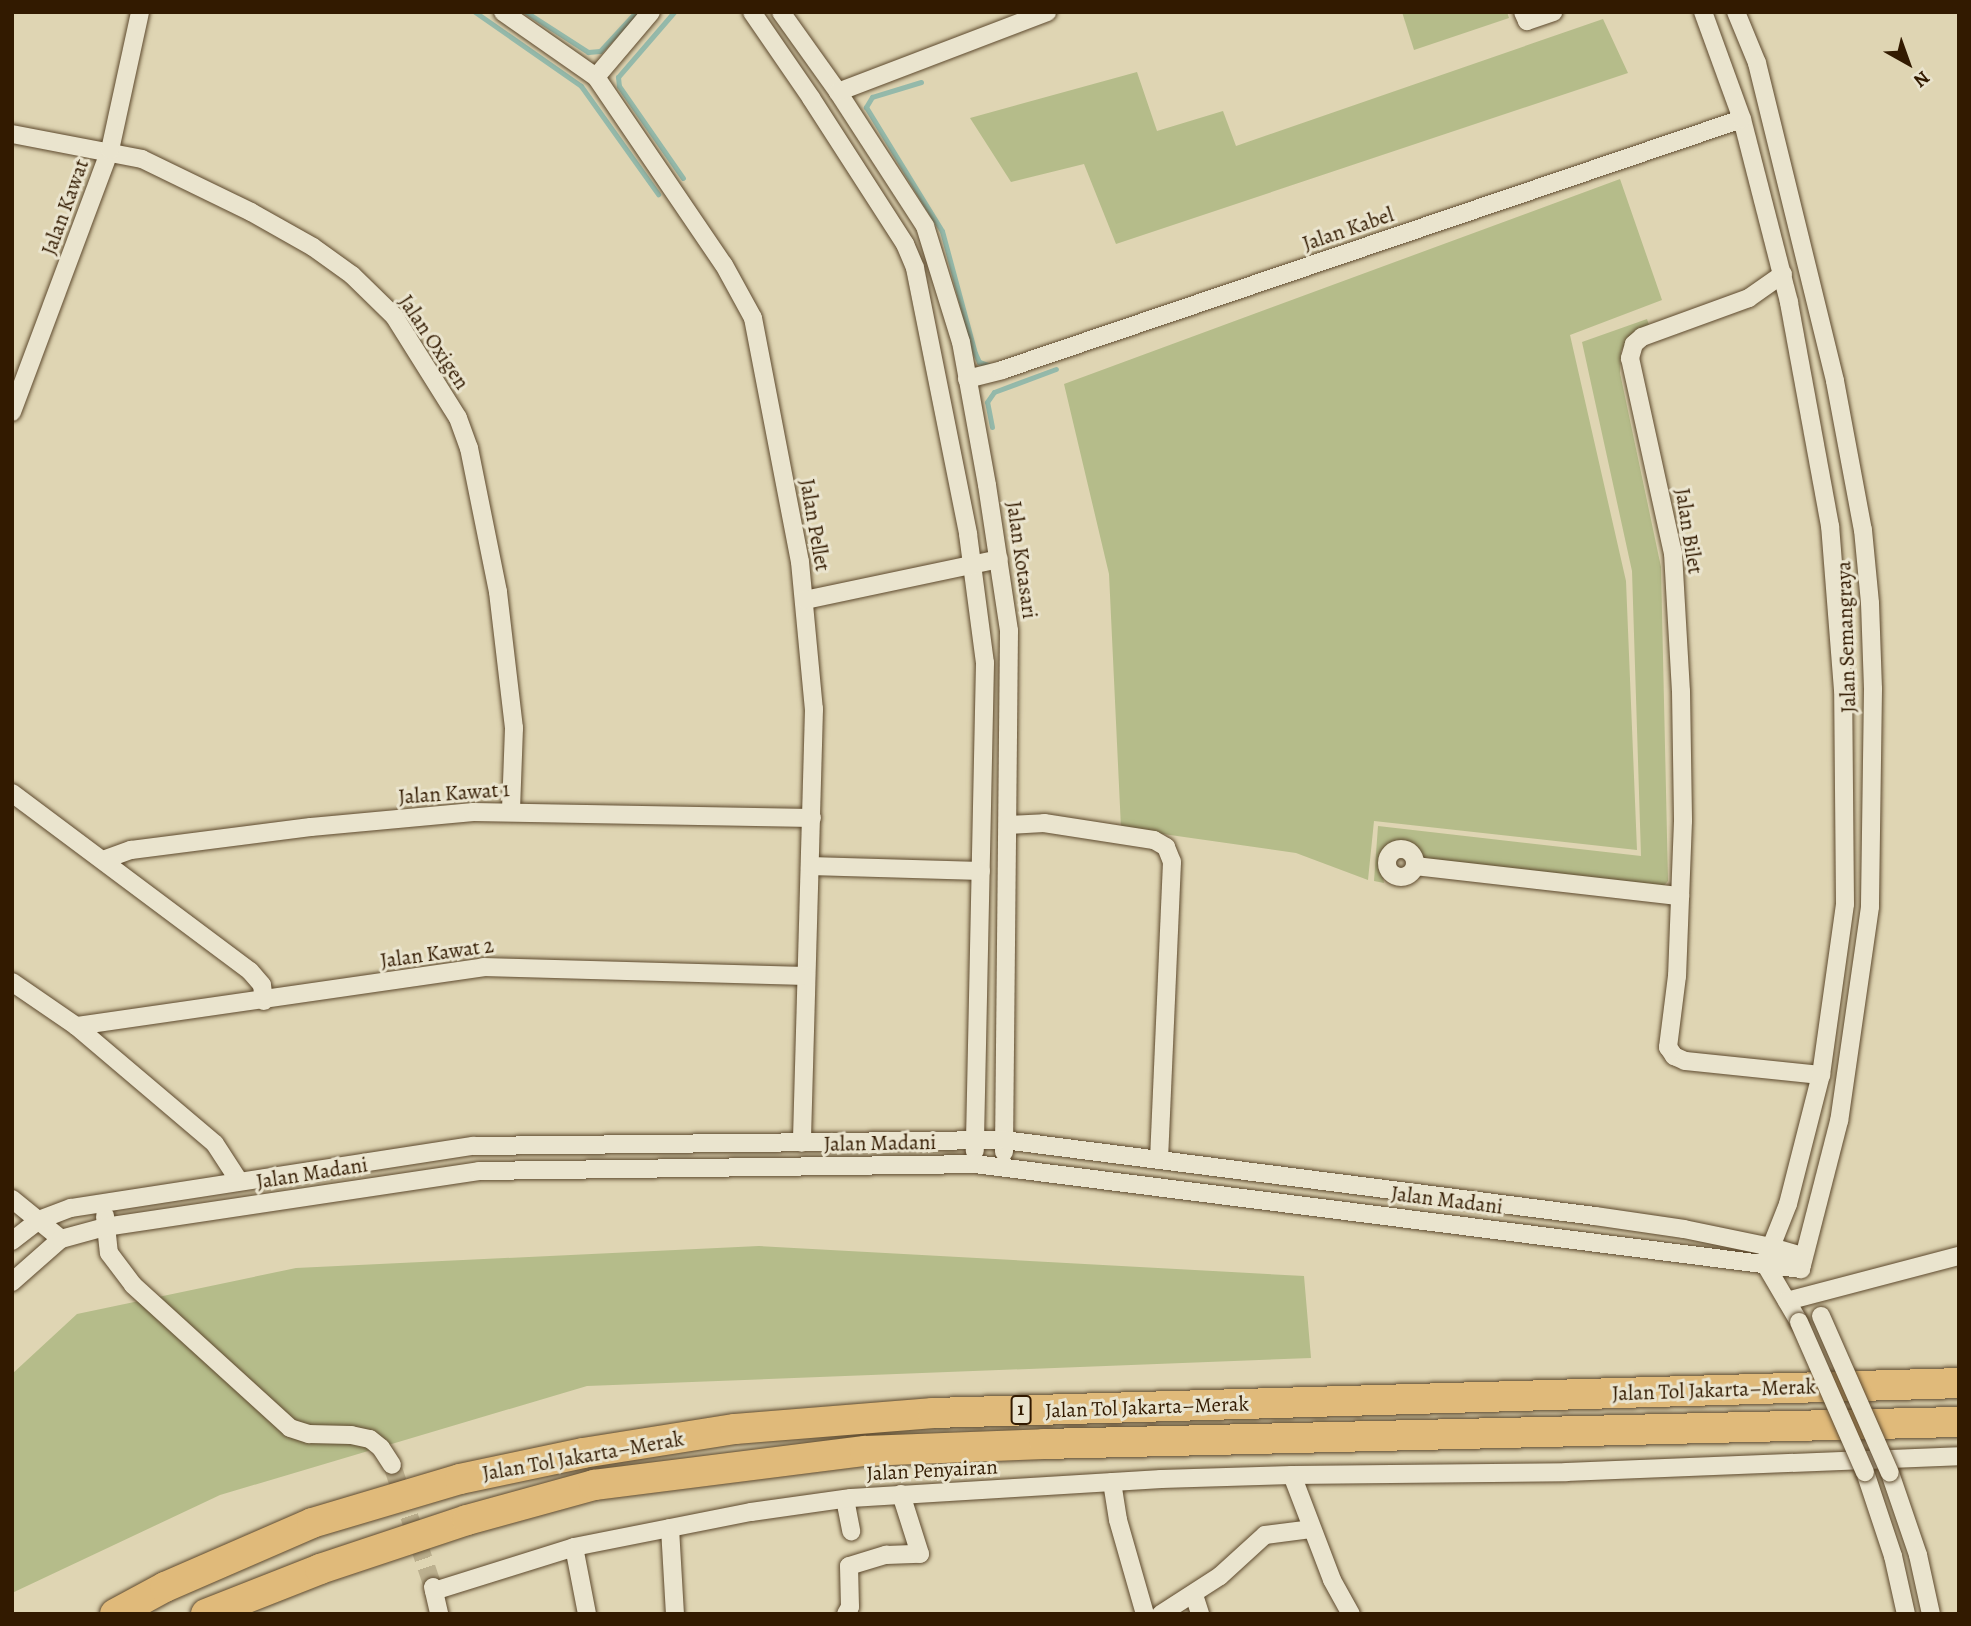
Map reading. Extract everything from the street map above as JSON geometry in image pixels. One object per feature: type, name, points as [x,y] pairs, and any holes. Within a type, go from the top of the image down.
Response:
[{"type":"highway","name":"Jalan Tol Jakarta–Merak","points":[[115,1614],[165,1587],[312,1523],[460,1479],[583,1453],[735,1429],[947,1413],[1959,1383]]},
{"type":"highway","name":"Jalan Tol Jakarta–Merak","points":[[206,1614],[320,1569],[467,1520],[594,1485],[865,1451],[1044,1444],[1959,1422]]},
{"type":"street","name":"Jalan Kawat","points":[[12,412],[110,150],[140,12]]},
{"type":"street","name":"Jalan Pellet","points":[[503,12],[596,77],[724,265],[753,318],[805,600],[814,709],[802,1143]]},
{"type":"street","points":[[596,77],[651,12]]},
{"type":"street","points":[[752,12],[899,232],[910,256],[972,564],[985,663],[975,1164]]},
{"type":"street","name":"Jalan Kotasari","points":[[781,12],[838,92],[929,234],[974,377],[1009,631],[1004,1166]]},
{"type":"street","points":[[838,92],[1047,12]]},
{"type":"street","points":[[1523,12],[1527,21],[1553,12]]},
{"type":"street","name":"Jalan Semangraya","points":[[1703,12],[1742,119],[1789,302],[1830,526],[1843,690],[1845,904],[1821,1075],[1788,1204],[1765,1264]]},
{"type":"street","name":"Jalan Semangraya","points":[[1736,12],[1757,63],[1835,381],[1863,530],[1872,689],[1870,907],[1839,1121],[1802,1263]]},
{"type":"street","name":"Jalan Kabel","points":[[974,377],[1002,370],[1742,119]]},
{"type":"street","name":"Jalan Oxigen","points":[[12,134],[110,150],[142,159],[251,212],[313,247],[352,275],[394,316],[458,418],[469,448],[487,526],[498,592],[514,729],[511,811]]},
{"type":"street","name":"Jalan Bilet","points":[[1783,274],[1749,298],[1642,337],[1634,344],[1630,358],[1673,553],[1681,691],[1684,821],[1677,976],[1667,1037],[1671,1052],[1685,1061],[1821,1075]]},
{"type":"street","points":[[1749,298],[1789,302]]},
{"type":"street","points":[[805,600],[999,559]]},
{"type":"street","points":[[1843,690],[1872,689]]},
{"type":"street","points":[[12,793],[250,971],[262,985],[264,1001]]},
{"type":"street","name":"Jalan Kawat 1","points":[[103,860],[131,850],[311,827],[511,811],[812,818]]},
{"type":"street","points":[[1008,825],[1044,823],[1154,840],[1166,847],[1172,862],[1159,1160]]},
{"type":"street","points":[[810,866],[981,871]]},
{"type":"street","points":[[1415,866],[1680,896]]},
{"type":"street","name":"Jalan Kawat 2","points":[[76,1026],[501,966],[807,976]]},
{"type":"street","points":[[12,982],[76,1026],[215,1144],[239,1181]]},
{"type":"street","name":"Jalan Madani","points":[[16,1233],[39,1220],[71,1208],[105,1205],[239,1181],[473,1146],[1004,1140],[1659,1225],[1771,1247],[1802,1263]]},
{"type":"street","name":"Jalan Madani","points":[[12,1282],[61,1240],[105,1227],[479,1171],[975,1164],[1765,1264],[1802,1263]]},
{"type":"street","points":[[12,1199],[61,1240]]},
{"type":"street","points":[[105,1205],[109,1253],[133,1285],[290,1428],[309,1434],[351,1435],[370,1439],[381,1448],[392,1465]]},
{"type":"street","points":[[16,1233],[43,1254]]},
{"type":"street","points":[[1787,1301],[1959,1256]]},
{"type":"street","points":[[1802,1263],[1812,1295],[1890,1473],[1918,1555],[1931,1614]]},
{"type":"street","points":[[1765,1264],[1799,1322],[1865,1472],[1893,1556],[1906,1614]]},
{"type":"street","name":"Jalan Penyairan","points":[[439,1614],[433,1589],[574,1547],[751,1512],[845,1499],[1112,1482],[1292,1475],[1579,1472],[1959,1456]]},
{"type":"street","points":[[1292,1475],[1332,1580],[1352,1614]]},
{"type":"street","points":[[1112,1482],[1118,1520],[1145,1614]]},
{"type":"street","points":[[846,1614],[850,1607],[849,1566],[886,1555],[922,1561],[901,1494]]},
{"type":"street","points":[[845,1499],[851,1531]]},
{"type":"street","points":[[670,1528],[675,1614]]},
{"type":"street","points":[[1161,1614],[1194,1595],[1265,1535],[1311,1530]]},
{"type":"street","points":[[574,1547],[587,1614]]},
{"type":"street","points":[[1194,1595],[1200,1614]]},
{"type":"green space","points":[[1402,12],[1507,12],[1509,18],[1414,50]]},
{"type":"green space","points":[[1603,19],[1628,73],[1116,244],[1084,164],[1011,182],[970,118],[1137,72],[1157,131],[1223,111],[1236,146]]},
{"type":"green space","points":[[1620,179],[1662,300],[1570,335],[1626,581],[1637,850],[1374,821],[1368,880],[1296,853],[1121,828],[1109,574],[1064,384]]},
{"type":"green space","points":[[1647,319],[1650,328],[1632,335],[1621,351],[1620,373],[1661,567],[1668,881],[1661,889],[1413,861],[1410,855],[1393,853],[1381,865],[1384,883],[1374,881],[1378,826],[1641,856],[1632,571],[1582,342]]},
{"type":"green space","points":[[759,1246],[1304,1276],[1311,1358],[587,1386],[220,1495],[12,1593],[12,1374],[77,1314],[296,1268]]},
{"type":"waterway","points":[[475,12],[581,86],[658,194]]},
{"type":"waterway","points":[[526,12],[588,52],[600,51],[636,12]]},
{"type":"waterway","points":[[674,12],[618,77],[619,86],[683,178]]},
{"type":"waterway","points":[[921,82],[872,97],[866,107],[942,231],[975,353],[979,362],[991,366]]},
{"type":"waterway","points":[[992,427],[987,402],[994,392],[1056,369]]},
{"type":"tunnel","points":[[392,1465],[433,1587]]}]
